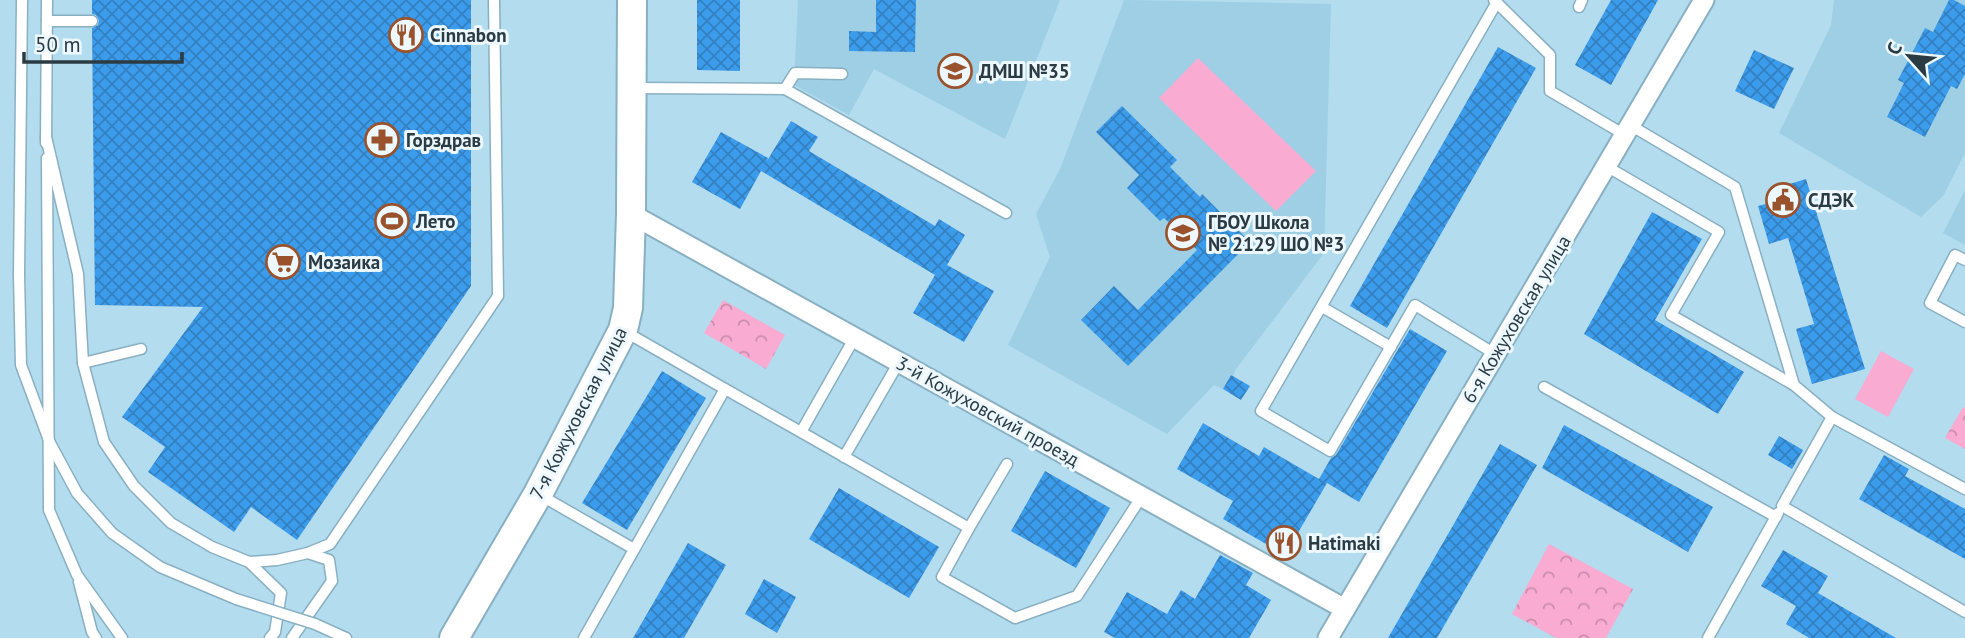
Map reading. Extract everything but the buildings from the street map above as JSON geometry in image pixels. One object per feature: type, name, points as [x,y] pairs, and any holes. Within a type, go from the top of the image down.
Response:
[{"type":"street","name":"7-я Кожуховская улица","points":[[454,638],[538,494],[623,331],[628,309],[631,214],[632,0]]},
{"type":"street","name":"6-я Кожуховская улица","points":[[1328,638],[1704,0]]},
{"type":"street","name":"3-й Кожуховский проезд","points":[[631,214],[1345,608]]},
{"type":"lane","points":[[22,0],[19,275],[21,365],[50,443],[77,493],[112,533],[160,567],[236,599],[315,624],[346,638]]},
{"type":"lane","points":[[47,0],[50,510],[77,575],[96,638]]},
{"type":"lane","points":[[249,562],[277,560],[308,553],[330,544],[498,296],[494,0]]},
{"type":"lane","points":[[1495,354],[1415,305],[1330,451],[1261,411],[1495,1],[1550,55],[1550,91],[1735,187],[1794,386]]},
{"type":"lane","points":[[47,21],[92,21]]},
{"type":"lane","points":[[785,89],[795,73],[842,74]]},
{"type":"lane","points":[[632,88],[785,89],[1006,213]]},
{"type":"lane","points":[[46,137],[78,274],[83,363],[104,442],[134,486],[171,523],[212,547],[249,562],[281,593],[275,632],[270,638]]},
{"type":"lane","points":[[1606,166],[1719,232],[1671,315],[1794,386],[1832,417],[1965,489]]},
{"type":"lane","points":[[1965,260],[1955,255],[1930,303],[1965,322]]},
{"type":"lane","points":[[1322,307],[1391,347]]},
{"type":"lane","points":[[623,331],[969,528]]},
{"type":"lane","points":[[801,432],[855,337]]},
{"type":"lane","points":[[83,363],[141,349]]},
{"type":"lane","points":[[844,457],[899,362]]},
{"type":"lane","points":[[1544,387],[1776,517]]},
{"type":"lane","points":[[584,638],[725,389]]},
{"type":"lane","points":[[1708,638],[1832,417]]},
{"type":"lane","points":[[1007,464],[942,577],[1015,618],[1077,596],[1142,496]]},
{"type":"lane","points":[[538,494],[634,549]]},
{"type":"lane","points":[[1782,506],[1965,612]]},
{"type":"lane","points":[[292,638],[332,581],[329,560],[308,553]]},
{"type":"lane","points":[[77,575],[122,638]]},
{"type":"shaded area","name":"ДМШ №35","points":[[798,0],[1060,0],[1005,139],[874,69],[849,115],[794,85]]},
{"type":"shaded area","name":"ГБОУ Школа № 2129 ШО №3","points":[[1124,0],[1331,4],[1324,253],[1223,389],[1214,385],[1167,434],[1008,345],[1050,257],[1036,214],[1060,169]]},
{"type":"shaded area","points":[[1834,0],[1965,0],[1965,153],[1943,196],[1921,217],[1779,133],[1831,25]]},
{"type":"shaded area","points":[[1965,190],[1965,245],[1943,233]]},
{"type":"green space","points":[[1198,58],[1316,171],[1276,211],[1159,98]]},
{"type":"green space","points":[[723,300],[785,335],[766,369],[704,333]]},
{"type":"green space","points":[[1881,351],[1914,369],[1888,417],[1855,399]]},
{"type":"green space","points":[[1963,407],[1965,408],[1965,449],[1945,438]]},
{"type":"green space","points":[[1549,544],[1633,589],[1606,638],[1556,638],[1512,614]]},
{"type":"place","name":"Cinnabon","points":[[406,35]]},
{"type":"place","name":"ДМШ №35","points":[[955,71]]},
{"type":"place","name":"Горздрав","points":[[382,140]]},
{"type":"place","name":"СДЭК","points":[[1783,200]]},
{"type":"place","name":"Лето","points":[[392,221]]},
{"type":"place","name":"ГБОУ Школа № 2129 ШО №3","points":[[1183,233]]},
{"type":"place","name":"Мозаика","points":[[283,262]]},
{"type":"place","name":"Hatimaki","points":[[1284,543]]}]
